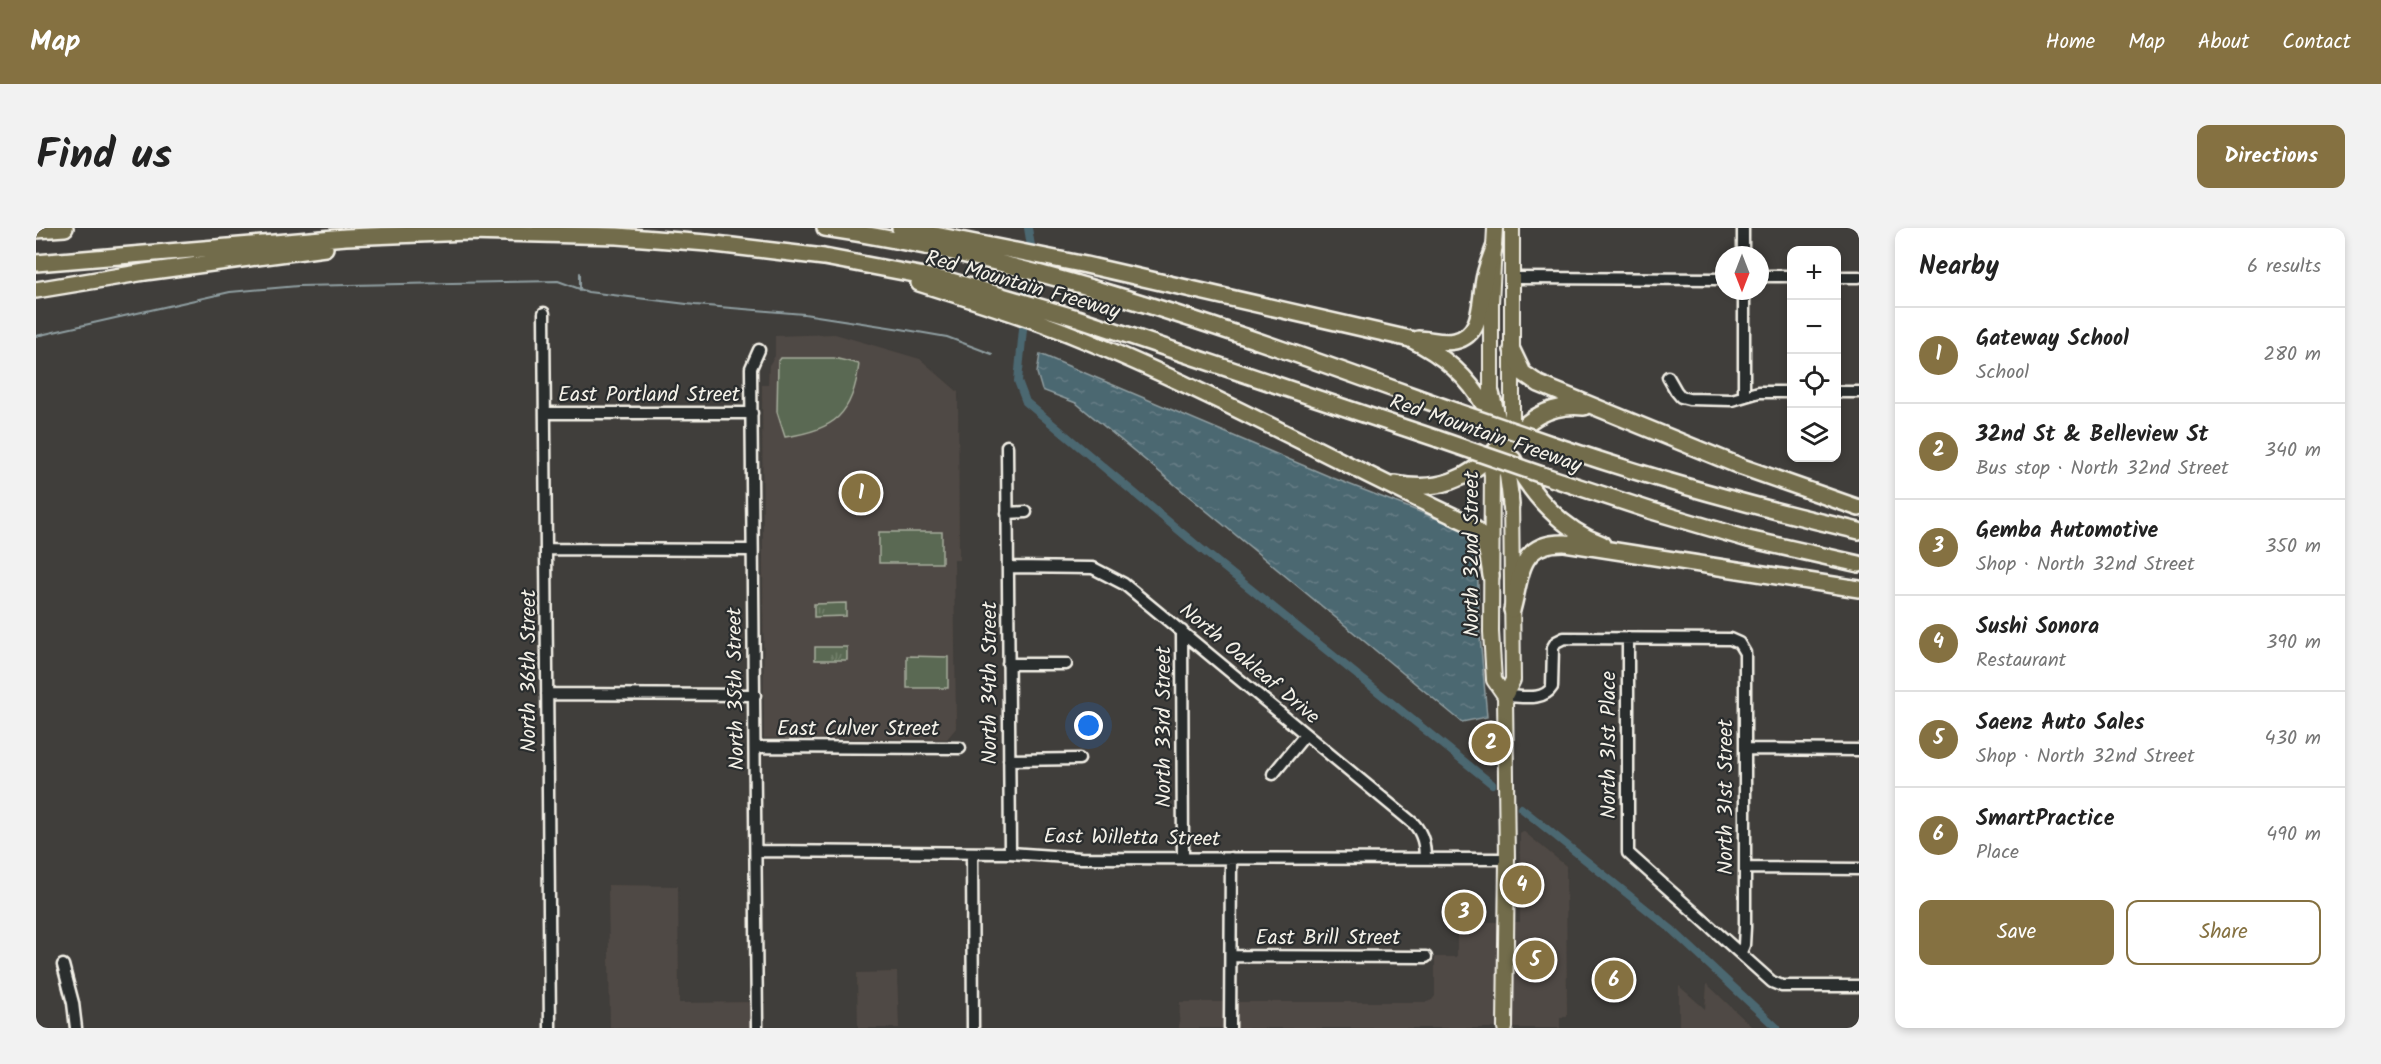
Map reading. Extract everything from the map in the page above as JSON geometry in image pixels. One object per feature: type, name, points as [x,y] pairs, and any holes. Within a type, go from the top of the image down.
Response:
[{"type":"highway","points":[[36,230],[65,228]]},
{"type":"highway","name":"Red Mountain Freeway","points":[[825,228],[991,253],[1637,473],[1763,509],[1859,531]]},
{"type":"highway","points":[[900,228],[991,253],[1086,265],[1346,322],[1410,339],[1447,342],[1463,338],[1470,333],[1480,315],[1485,274],[1494,248]]},
{"type":"highway","points":[[36,263],[408,234],[497,232],[587,234],[677,240],[767,250],[822,264],[916,282],[987,298],[1074,335],[1219,401],[1474,526],[1486,544],[1491,576]]},
{"type":"highway","points":[[36,290],[408,234]]},
{"type":"highway","name":"Red Mountain Freeway","points":[[987,298],[1077,318],[1652,511],[1748,539],[1859,564]]},
{"type":"highway","points":[[1410,339],[1451,364],[1479,398],[1505,445],[1541,501],[1568,525],[1597,542],[1629,553]]},
{"type":"highway","points":[[1512,350],[1519,366],[1529,378],[1742,467],[1859,508]]},
{"type":"highway","points":[[1491,393],[1505,445],[1511,505]]},
{"type":"highway","points":[[1378,478],[1419,487],[1443,485],[1470,474],[1527,423],[1552,408],[1575,406],[1602,410]]},
{"type":"highway","points":[[1492,472],[1505,445]]},
{"type":"highway","points":[[1512,610],[1522,567],[1532,552],[1547,544],[1565,543],[1859,589]]},
{"type":"main road","points":[[1492,421],[1491,303],[1495,228]]},
{"type":"main road","points":[[1505,445],[1512,350],[1512,228]]},
{"type":"main road","name":"North 32nd Street","points":[[1492,472],[1491,632],[1494,681],[1505,696]]},
{"type":"main road","name":"North 32nd Street","points":[[1505,1028],[1507,812],[1505,696],[1513,681],[1511,505]]},
{"type":"street","points":[[1743,228],[1743,246]]},
{"type":"street","points":[[1769,276],[1787,276]]},
{"type":"street","points":[[1841,277],[1859,277]]},
{"type":"street","points":[[1512,278],[1715,279]]},
{"type":"street","points":[[1744,300],[1744,396]]},
{"type":"street","name":"North 36th Street","points":[[544,313],[550,1028]]},
{"type":"street","name":"North 35th Street","points":[[757,1028],[751,368],[759,350]]},
{"type":"street","points":[[1668,377],[1676,391],[1682,397],[1689,399],[1732,400],[1759,392],[1787,392]]},
{"type":"street","points":[[1841,392],[1859,392]]},
{"type":"street","name":"East Portland Street","points":[[546,413],[752,413]]},
{"type":"street","name":"North 34th Street","points":[[1007,446],[1010,853]]},
{"type":"street","points":[[1007,513],[1026,512]]},
{"type":"street","points":[[547,549],[752,550]]},
{"type":"street","name":"North Oakleaf Drive","points":[[1008,567],[1094,568],[1124,584],[1414,824],[1424,844],[1425,859]]},
{"type":"street","name":"North 33rd Street","points":[[1182,631],[1182,858]]},
{"type":"street","points":[[1505,696],[1545,696],[1552,687],[1553,646],[1564,638],[1628,638]]},
{"type":"street","name":"North 31st Street","points":[[1628,638],[1730,639],[1739,643],[1745,653],[1744,945],[1741,952]]},
{"type":"street","name":"North 31st Place","points":[[1628,638],[1628,853],[1741,952]]},
{"type":"street","points":[[1008,664],[1066,664]]},
{"type":"street","points":[[548,694],[755,695]]},
{"type":"street","points":[[1273,774],[1305,735]]},
{"type":"street","name":"East Culver Street","points":[[755,747],[960,748]]},
{"type":"street","points":[[1745,749],[1859,750]]},
{"type":"street","points":[[1009,760],[1079,759]]},
{"type":"street","name":"East Willetta Street","points":[[756,851],[1010,853],[1081,858],[1507,859]]},
{"type":"street","points":[[972,853],[973,1028]]},
{"type":"street","points":[[1230,1028],[1231,858]]},
{"type":"street","points":[[1745,868],[1859,868]]},
{"type":"street","points":[[1741,952],[1778,985],[1859,986]]},
{"type":"street","name":"East Brill Street","points":[[1231,956],[1426,957]]},
{"type":"street","points":[[63,965],[73,1003],[76,1028]]},
{"type":"shaded area","points":[[835,334],[920,359],[958,392],[959,560],[954,560],[956,728],[947,739],[764,738],[762,385],[768,385],[769,365],[775,356],[775,336]]},
{"type":"shaded area","points":[[1523,831],[1566,866],[1567,1017],[1560,1017],[1560,1028],[1179,1028],[1180,1002],[1427,1002],[1432,1000],[1435,996],[1435,957],[1457,957],[1457,922],[1520,922],[1520,833]]},
{"type":"shaded area","points":[[608,885],[678,886],[679,1003],[757,1002],[757,1028],[610,1028]]},
{"type":"shaded area","points":[[897,972],[899,1028],[858,1028],[857,973]]},
{"type":"shaded area","points":[[1707,984],[1753,1028],[1679,1028],[1679,986],[1705,1009]]},
{"type":"green space","points":[[781,358],[834,358],[859,364],[852,396],[838,417],[816,430],[785,437],[777,412],[778,362]]},
{"type":"green space","points":[[879,532],[942,532],[942,563],[879,563]]},
{"type":"green space","points":[[846,603],[846,616],[814,617],[814,604]]},
{"type":"green space","points":[[815,647],[847,647],[847,660],[815,660]]},
{"type":"green space","points":[[907,656],[948,657],[948,688],[907,688]]},
{"type":"water","points":[[1040,354],[1333,478],[1461,528],[1477,549],[1479,624],[1487,717],[1462,722],[1076,403],[1042,390],[1037,373]]},
{"type":"waterway","points":[[1028,228],[1031,246],[1018,381],[1026,402],[1200,548],[1492,784]]},
{"type":"waterway","points":[[580,273],[580,290]]},
{"type":"waterway","points":[[36,336],[230,292],[298,286],[558,281],[588,292],[695,305],[804,314],[901,329],[947,337],[992,354]]},
{"type":"waterway","points":[[1521,808],[1671,929],[1777,1028]]},
{"type":"place","name":"Gateway School","points":[[861,493]]},
{"type":"place","name":"32nd St & Belleview St","points":[[1491,743]]},
{"type":"place","name":"Sushi Sonora","points":[[1522,885]]},
{"type":"place","name":"Gemba Automotive","points":[[1464,912]]},
{"type":"place","name":"Saenz Auto Sales","points":[[1535,960]]},
{"type":"place","name":"SmartPractice","points":[[1614,980]]}]
